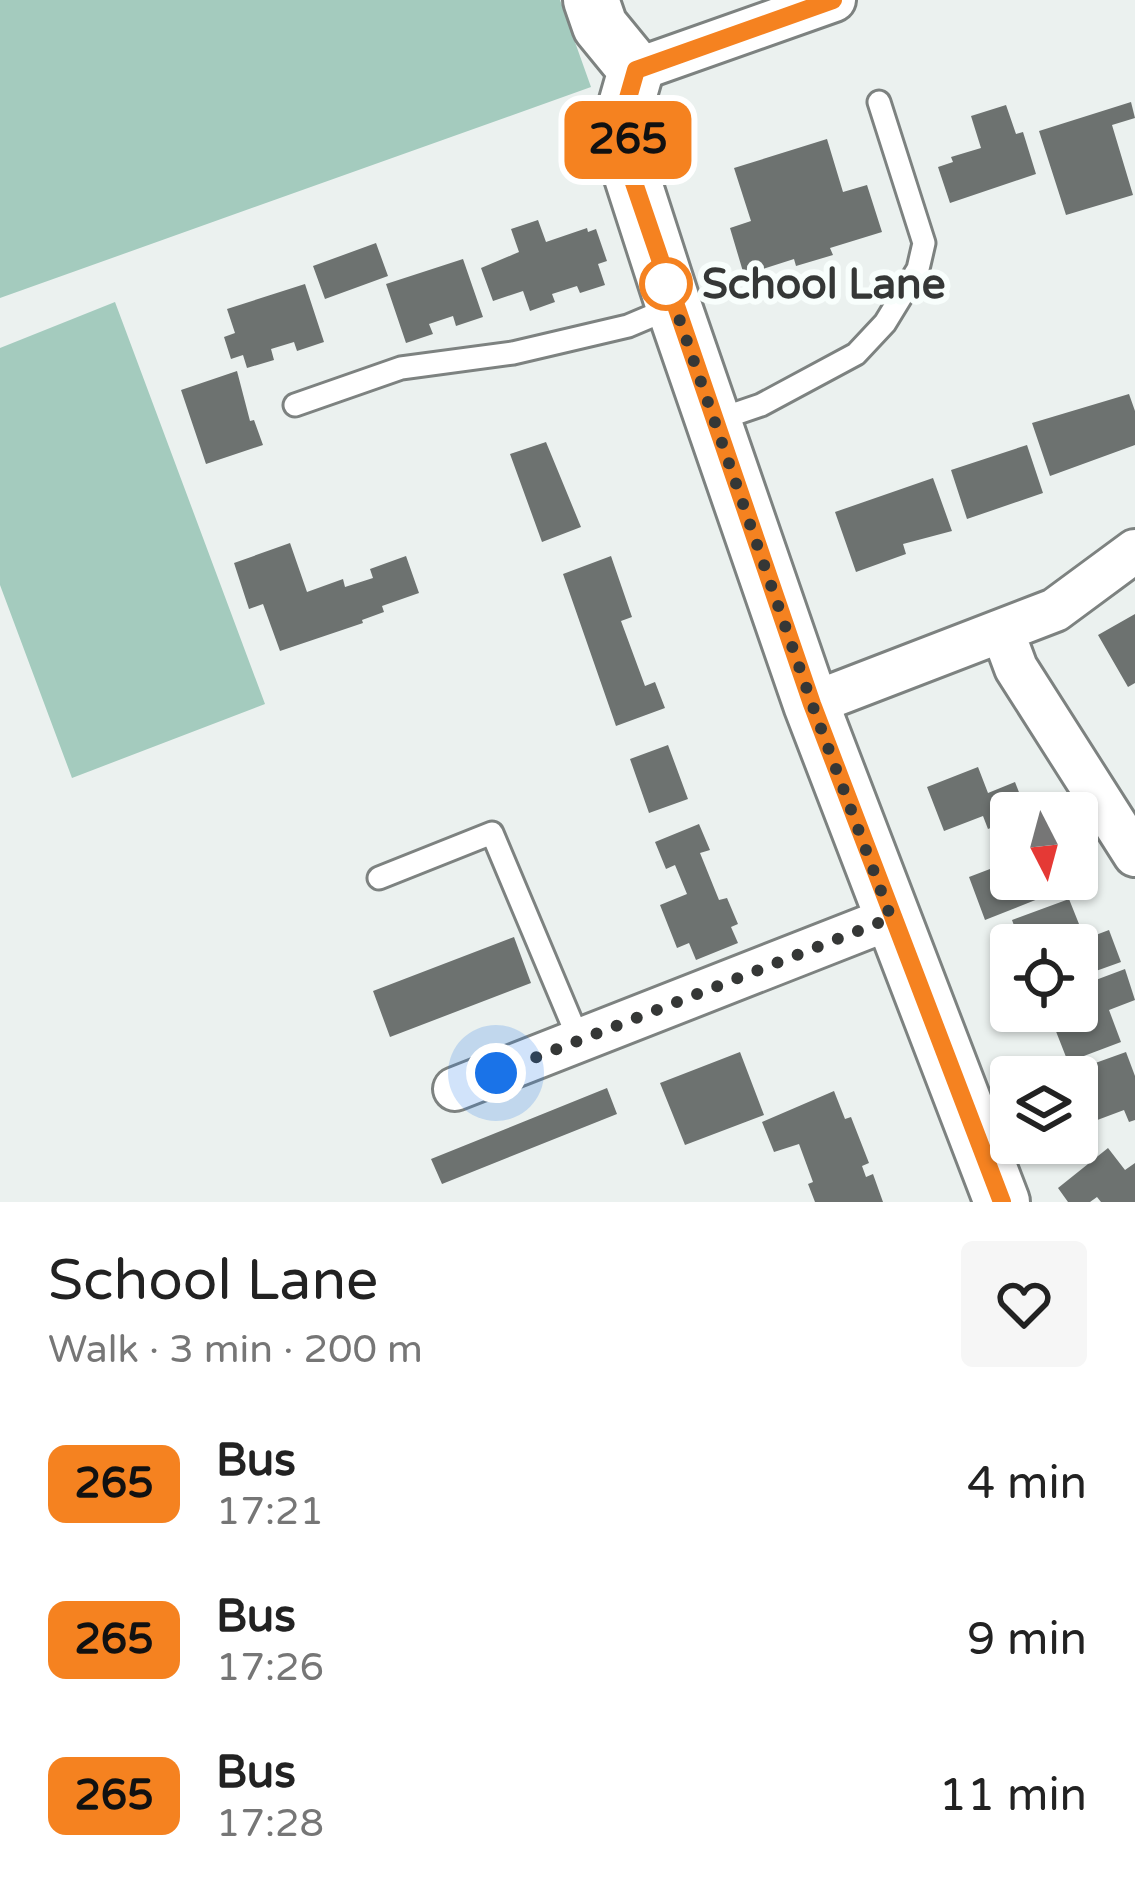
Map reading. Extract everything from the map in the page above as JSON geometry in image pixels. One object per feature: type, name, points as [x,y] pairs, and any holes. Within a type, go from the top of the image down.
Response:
[{"type":"street","points":[[591,0],[600,26],[636,70]]},
{"type":"street","points":[[636,70],[833,0]]},
{"type":"street","points":[[636,70],[624,112],[632,177],[674,307],[812,704],[1002,1202]]},
{"type":"street","points":[[812,704],[1055,610],[1135,551]]},
{"type":"street","points":[[1003,633],[1016,668],[1135,856]]},
{"type":"street","points":[[455,1089],[891,918]]},
{"type":"lane","points":[[714,421],[761,405],[856,354],[885,323],[918,268],[923,243],[879,102]]},
{"type":"lane","points":[[295,405],[401,368],[513,353],[628,326],[674,307]]},
{"type":"lane","points":[[379,878],[492,833],[579,1040]]},
{"type":"green space","points":[[0,0],[560,0],[591,87],[0,298]]},
{"type":"green space","points":[[115,302],[265,704],[72,778],[0,585],[0,348]]},
{"type":"building","points":[[1131,102],[1135,118],[1112,125],[1133,195],[1066,215],[1039,131]]},
{"type":"building","points":[[1006,105],[1016,134],[1023,132],[1036,174],[950,203],[938,167],[953,162],[951,157],[981,148],[971,116]]},
{"type":"building","points":[[827,139],[843,192],[867,185],[882,232],[830,248],[833,255],[796,266],[794,259],[744,275],[730,228],[751,221],[734,168]]},
{"type":"building","points":[[538,220],[546,242],[596,229],[607,261],[598,264],[605,285],[580,293],[577,286],[552,294],[555,302],[530,311],[523,291],[493,301],[481,268],[519,252],[511,229]]},
{"type":"building","points":[[376,243],[388,276],[325,299],[313,266]]},
{"type":"building","points":[[463,259],[483,317],[456,326],[453,316],[429,324],[433,334],[406,343],[386,284]]},
{"type":"building","points":[[305,284],[324,342],[297,351],[294,342],[271,349],[274,360],[247,368],[243,355],[231,359],[224,337],[235,333],[227,309]]},
{"type":"building","points":[[237,371],[250,421],[254,420],[263,445],[206,464],[181,390]]},
{"type":"building","points":[[1129,394],[1135,411],[1135,445],[1050,476],[1032,423]]},
{"type":"building","points":[[546,442],[581,527],[542,542],[510,454]]},
{"type":"building","points":[[1027,445],[1043,493],[967,519],[951,470]]},
{"type":"building","points":[[933,478],[952,531],[903,544],[906,554],[856,572],[835,512]]},
{"type":"building","points":[[290,543],[307,592],[343,579],[345,587],[373,578],[370,569],[406,556],[419,593],[382,606],[384,612],[363,623],[280,651],[263,604],[249,609],[234,563]]},
{"type":"building","points":[[611,556],[632,617],[621,621],[645,686],[655,682],[665,708],[616,726],[563,574]]},
{"type":"building","points":[[1135,614],[1135,683],[1128,687],[1098,635]]},
{"type":"building","points":[[668,745],[688,799],[649,813],[630,759]]},
{"type":"building","points":[[978,767],[990,792],[990,828],[983,816],[944,831],[927,787]]},
{"type":"building","points":[[1015,782],[1019,792],[990,792]]},
{"type":"building","points":[[699,824],[710,850],[700,853],[719,900],[727,898],[738,924],[731,927],[738,943],[696,960],[689,943],[677,948],[660,905],[687,894],[675,865],[666,869],[655,842]]},
{"type":"building","points":[[990,869],[990,900],[1035,900],[985,920],[969,877]]},
{"type":"building","points":[[1069,900],[1079,924],[1013,924],[1012,920]]},
{"type":"building","points":[[1109,930],[1121,962],[1098,970],[1098,934]]},
{"type":"building","points":[[514,937],[531,983],[390,1037],[373,991]]},
{"type":"building","points":[[1125,969],[1135,1000],[1109,1010],[1121,1042],[1084,1056],[1066,1056],[1056,1032],[1098,1032],[1098,979]]},
{"type":"building","points":[[740,1052],[764,1115],[685,1145],[660,1083]]},
{"type":"building","points":[[1126,1052],[1135,1076],[1135,1120],[1129,1122],[1124,1110],[1098,1120],[1098,1062]]},
{"type":"building","points":[[607,1088],[617,1114],[442,1184],[431,1159]]},
{"type":"building","points":[[834,1091],[845,1119],[851,1117],[869,1163],[862,1166],[866,1177],[873,1174],[883,1202],[815,1202],[799,1144],[774,1152],[762,1122]]},
{"type":"building","points":[[1108,1148],[1125,1170],[1135,1163],[1135,1202],[1101,1202],[1097,1197],[1090,1202],[1068,1202],[1058,1188],[1088,1164],[1098,1164],[1098,1156]]},
{"type":"bus line","name":"265","points":[[833,0],[636,70],[624,112],[632,177],[812,704],[1002,1202]]},
{"type":"place","name":"School Lane","points":[[666,284]]},
{"type":"route","points":[[496,1073],[891,918],[660,263],[666,284]]}]
